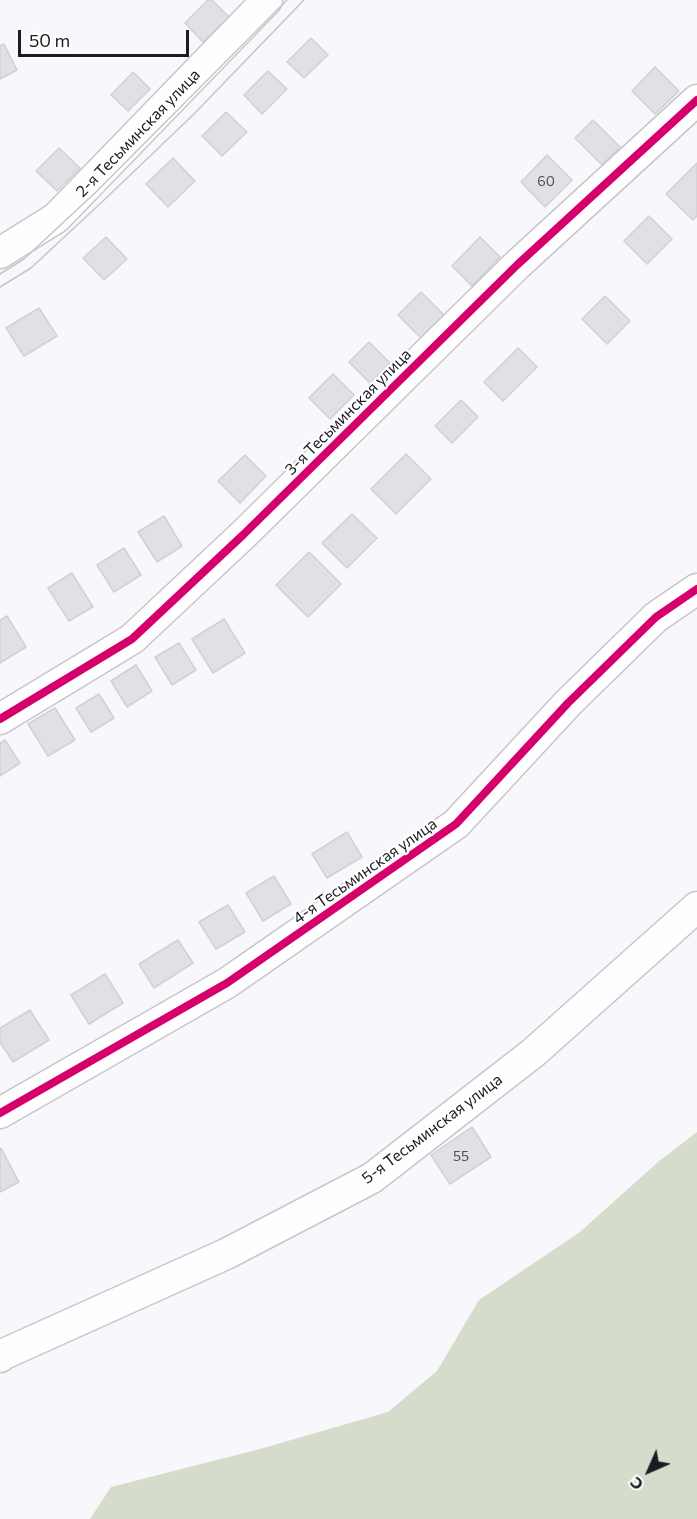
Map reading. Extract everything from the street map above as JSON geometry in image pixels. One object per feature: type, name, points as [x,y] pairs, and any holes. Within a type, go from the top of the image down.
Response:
[{"type":"street","name":"2-я Тесьминская улица","points":[[0,253],[56,218],[267,0]]},
{"type":"street","name":"3-я Тесьминская улица","points":[[0,719],[132,639],[243,534],[517,265],[697,100]]},
{"type":"street","name":"4-я Тесьминская улица","points":[[0,1113],[227,983],[456,824],[568,703],[656,617],[697,589]]},
{"type":"street","name":"5-я Тесьминская улица","points":[[0,1357],[226,1254],[372,1178],[533,1053],[697,907]]},
{"type":"green space","points":[[697,1132],[697,1519],[90,1519],[111,1487],[260,1449],[388,1412],[437,1371],[479,1300],[580,1232],[658,1162]]},
{"type":"building","points":[[208,0],[212,0],[229,17],[203,42],[185,23]]},
{"type":"building","points":[[311,38],[328,55],[304,78],[287,62]]},
{"type":"building","points":[[4,44],[17,70],[0,79],[0,46]]},
{"type":"building","points":[[655,67],[679,91],[655,114],[632,91]]},
{"type":"building","points":[[268,71],[287,89],[262,114],[244,95]]},
{"type":"building","points":[[133,72],[150,89],[128,111],[111,95]]},
{"type":"building","points":[[226,112],[247,132],[222,156],[202,136]]},
{"type":"building","points":[[593,120],[620,147],[602,165],[575,138]]},
{"type":"building","points":[[59,148],[80,168],[57,191],[36,171]]},
{"type":"building","points":[[547,155],[572,180],[545,207],[521,182]]},
{"type":"building","points":[[173,158],[195,181],[168,207],[146,184]]},
{"type":"building","points":[[697,163],[697,216],[693,220],[666,194]]},
{"type":"building","points":[[649,216],[672,239],[647,264],[624,241]]},
{"type":"building","points":[[106,237],[127,259],[104,280],[83,258]]},
{"type":"building","points":[[480,237],[500,257],[472,286],[452,266]]},
{"type":"building","points":[[421,292],[444,315],[421,338],[398,315]]},
{"type":"building","points":[[605,296],[630,321],[607,344],[582,319]]},
{"type":"building","points":[[39,308],[57,336],[24,356],[6,328]]},
{"type":"building","points":[[369,342],[390,363],[370,383],[349,362]]},
{"type":"building","points":[[518,348],[537,367],[503,401],[484,382]]},
{"type":"building","points":[[333,374],[354,395],[330,419],[309,398]]},
{"type":"building","points":[[461,400],[478,417],[452,443],[435,426]]},
{"type":"building","points":[[406,454],[431,479],[396,514],[371,489]]},
{"type":"building","points":[[245,455],[266,476],[240,503],[218,481]]},
{"type":"building","points":[[352,514],[377,538],[347,568],[322,543]]},
{"type":"building","points":[[164,516],[182,546],[157,562],[138,532]]},
{"type":"building","points":[[124,548],[141,575],[114,592],[97,565]]},
{"type":"building","points":[[309,552],[341,584],[308,617],[276,585]]},
{"type":"building","points":[[72,573],[93,607],[69,621],[48,588]]},
{"type":"building","points":[[7,616],[26,647],[0,663],[0,620]]},
{"type":"building","points":[[224,619],[245,653],[213,673],[192,639]]},
{"type":"building","points":[[179,643],[196,670],[172,685],[155,657]]},
{"type":"building","points":[[136,665],[152,691],[127,707],[111,681]]},
{"type":"building","points":[[99,694],[114,718],[91,732],[76,708]]},
{"type":"building","points":[[55,708],[75,740],[48,756],[28,724]]},
{"type":"building","points":[[5,740],[20,763],[0,776],[0,743]]},
{"type":"building","points":[[347,832],[362,857],[327,878],[312,854]]},
{"type":"building","points":[[274,876],[291,904],[263,921],[246,893]]},
{"type":"building","points":[[228,905],[245,932],[216,949],[199,922]]},
{"type":"building","points":[[178,940],[193,963],[154,988],[139,964]]},
{"type":"building","points":[[105,974],[123,1003],[89,1024],[71,995]]},
{"type":"building","points":[[30,1010],[49,1040],[13,1062],[0,1042],[0,1028]]},
{"type":"building","points":[[472,1127],[491,1157],[450,1184],[431,1155]]},
{"type":"building","points":[[0,1149],[19,1182],[0,1192]]},
{"type":"tram line","points":[[0,274],[24,259],[96,192],[287,0]]},
{"type":"tram line","points":[[0,287],[31,268],[103,201],[194,114],[304,0]]},
{"type":"cycle path","points":[[0,719],[132,639],[244,534],[517,265],[697,100]]},
{"type":"cycle path","points":[[0,1113],[227,983],[456,824],[568,703],[656,617],[697,589]]}]
